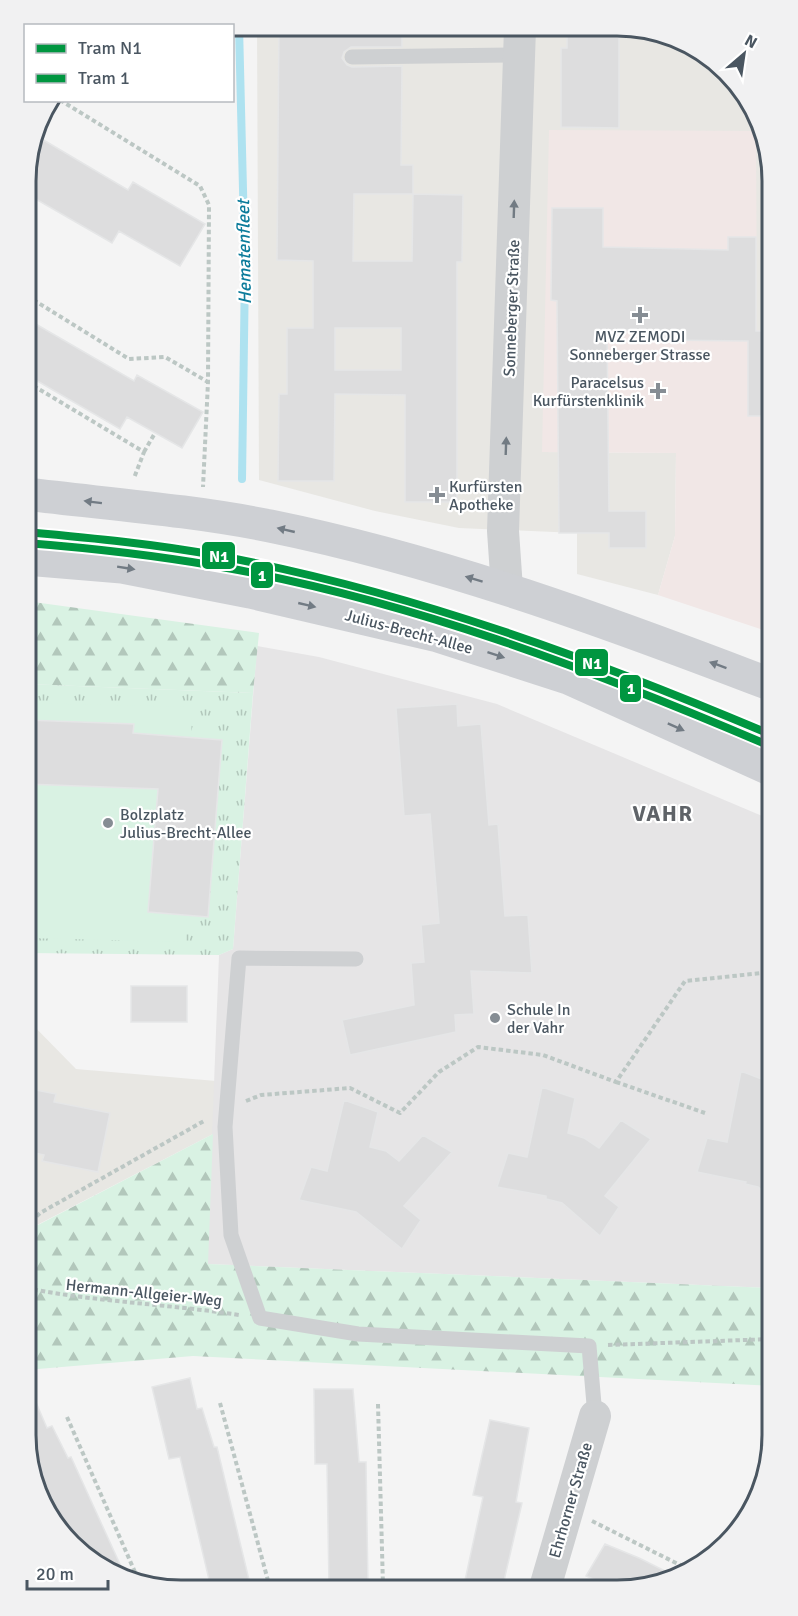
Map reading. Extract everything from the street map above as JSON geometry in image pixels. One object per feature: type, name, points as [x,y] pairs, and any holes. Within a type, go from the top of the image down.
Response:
[{"type":"main road","points":[[36,495],[201,513],[272,526],[419,562],[507,589],[762,681]]},
{"type":"main road","name":"Julius-Brecht-Allee","points":[[36,561],[122,567],[250,592],[438,636],[568,678],[762,765]]},
{"type":"street","name":"Sonneberger Straße","points":[[507,589],[502,531],[520,41]]},
{"type":"street","name":"Ehrhorner Straße","points":[[547,1580],[595,1416]]},
{"type":"lane","points":[[352,57],[520,41]]},
{"type":"lane","points":[[356,959],[238,958],[226,1109],[231,1234],[260,1318],[358,1334],[589,1346],[595,1416]]},
{"type":"path","points":[[63,102],[200,186],[209,205],[208,382],[201,513]]},
{"type":"path","points":[[36,302],[129,359],[165,357],[208,382]]},
{"type":"path","points":[[36,387],[144,452]]},
{"type":"path","points":[[123,506],[144,452],[155,433]]},
{"type":"path","points":[[616,1082],[685,981],[762,973]]},
{"type":"path","points":[[36,1217],[226,1109],[261,1095],[350,1088],[400,1113],[439,1072],[478,1047],[543,1055],[705,1113]]},
{"type":"path","name":"Hermann-Allgeier-Weg","points":[[36,1290],[70,1297],[170,1304],[260,1318]]},
{"type":"path","points":[[589,1346],[762,1339]]},
{"type":"path","points":[[220,1403],[268,1580]]},
{"type":"path","points":[[378,1404],[383,1580]]},
{"type":"path","points":[[67,1417],[135,1572]]},
{"type":"path","points":[[567,1509],[680,1565]]},
{"type":"shaded area","points":[[257,36],[626,36],[663,44],[697,60],[714,73],[714,84],[726,85],[738,101],[753,133],[543,452],[676,453],[675,536],[658,595],[577,574],[577,533],[459,528],[375,511],[259,480]]},
{"type":"shaded area","name":"Paracelsus Kurfürstenklinik","points":[[549,130],[752,131],[756,142],[757,330],[762,330],[762,630],[658,595],[675,536],[676,453],[542,452]]},
{"type":"shaded area","points":[[755,139],[762,172],[762,330],[757,330]]},
{"type":"shaded area","name":"Schule In der Vahr","points":[[257,646],[319,657],[497,704],[762,816],[762,1288],[207,1264],[219,955],[233,949]]},
{"type":"shaded area","points":[[36,1028],[76,1069],[216,1081],[213,1134],[37,1225]]},
{"type":"green space","points":[[36,602],[259,633],[253,693],[36,684]]},
{"type":"green space","name":"Bolzplatz Julius-Brecht-Allee","points":[[36,684],[253,693],[233,949],[219,955],[36,953]]},
{"type":"green space","name":"Bolzplatz Julius-Brecht-Allee","points":[[36,703],[192,707],[186,942],[36,938]]},
{"type":"green space","points":[[213,1134],[208,1264],[762,1288],[762,1385],[193,1356],[36,1369],[36,1224],[38,1225]]},
{"type":"building","points":[[279,36],[402,36],[402,47],[351,47],[344,52],[342,58],[347,65],[352,67],[402,66],[401,165],[413,165],[413,194],[463,195],[462,262],[457,262],[457,502],[405,502],[405,395],[335,394],[334,481],[278,481],[279,394],[287,394],[287,328],[313,328],[313,261],[277,260]],"holes":[[[354,194],[413,194],[412,261],[353,261]],[[335,328],[401,328],[401,370],[335,370]]]},
{"type":"building","points":[[567,36],[619,36],[619,128],[561,127],[561,48],[567,48]]},
{"type":"building","points":[[43,139],[128,190],[133,182],[205,224],[180,266],[119,231],[112,243],[36,199],[37,162]]},
{"type":"building","points":[[552,208],[603,208],[603,247],[728,250],[728,237],[756,237],[756,331],[762,331],[762,416],[748,416],[748,341],[662,340],[662,330],[607,330],[609,511],[646,511],[646,548],[609,548],[609,533],[559,533],[557,301],[551,300]]},
{"type":"building","points":[[36,324],[134,381],[137,375],[203,412],[182,448],[127,417],[120,429],[36,380]]},
{"type":"building","points":[[457,704],[458,726],[481,724],[489,825],[498,824],[505,916],[528,915],[532,973],[471,971],[474,1014],[455,1015],[456,1032],[350,1055],[342,1020],[414,1005],[411,963],[424,962],[421,925],[439,923],[430,814],[404,816],[396,708]]},
{"type":"building","points":[[36,720],[134,724],[133,733],[222,740],[208,917],[148,912],[158,789],[36,784]]},
{"type":"building","points":[[131,986],[187,986],[187,1022],[131,1022]]},
{"type":"building","points":[[741,1071],[762,1079],[762,1190],[745,1184],[746,1182],[697,1172],[707,1138],[727,1142]]},
{"type":"building","points":[[542,1087],[575,1098],[568,1133],[584,1138],[599,1148],[621,1120],[651,1139],[605,1196],[619,1207],[600,1236],[562,1203],[546,1199],[546,1196],[497,1187],[508,1153],[527,1157]]},
{"type":"building","points":[[36,1090],[56,1094],[54,1102],[110,1113],[98,1172],[42,1161],[44,1155],[36,1153]]},
{"type":"building","points":[[344,1100],[378,1112],[370,1147],[386,1151],[399,1161],[423,1135],[452,1152],[404,1206],[421,1220],[402,1249],[356,1212],[299,1200],[311,1167],[327,1171]]},
{"type":"building","points":[[190,1378],[197,1409],[202,1408],[214,1447],[217,1447],[249,1580],[209,1580],[180,1457],[169,1459],[152,1387]]},
{"type":"building","points":[[314,1389],[353,1389],[359,1462],[366,1462],[368,1580],[329,1580],[327,1464],[315,1464]]},
{"type":"building","points":[[36,1402],[47,1428],[52,1426],[68,1458],[71,1457],[121,1567],[85,1544],[72,1531],[51,1499],[37,1454]]},
{"type":"building","points":[[490,1420],[529,1428],[516,1502],[522,1503],[504,1580],[465,1580],[483,1497],[473,1495]]},
{"type":"building","points":[[605,1544],[665,1571],[636,1579],[595,1580],[586,1576]]},
{"type":"waterway","name":"Hematenfleet","points":[[239,36],[245,271],[242,479]]},
{"type":"tram line","name":"N1","points":[[36,533],[123,542],[220,556],[362,588],[432,608],[569,654],[762,731]]},
{"type":"tram line","name":"1","points":[[36,544],[192,562],[287,580],[358,597],[497,639],[634,690],[762,742]]},
{"type":"place","name":"MVZ ZEMODI Sonneberger Strasse","points":[[640,315]]},
{"type":"place","name":"Paracelsus Kurfürstenklinik","points":[[658,391]]},
{"type":"place","name":"Kurfürsten Apotheke","points":[[437,495]]},
{"type":"place","name":"Bolzplatz Julius-Brecht-Allee","points":[[108,823]]},
{"type":"place","name":"Schule In der Vahr","points":[[495,1018]]},
{"type":"district","name":"VAHR","points":[[663,813]]}]
